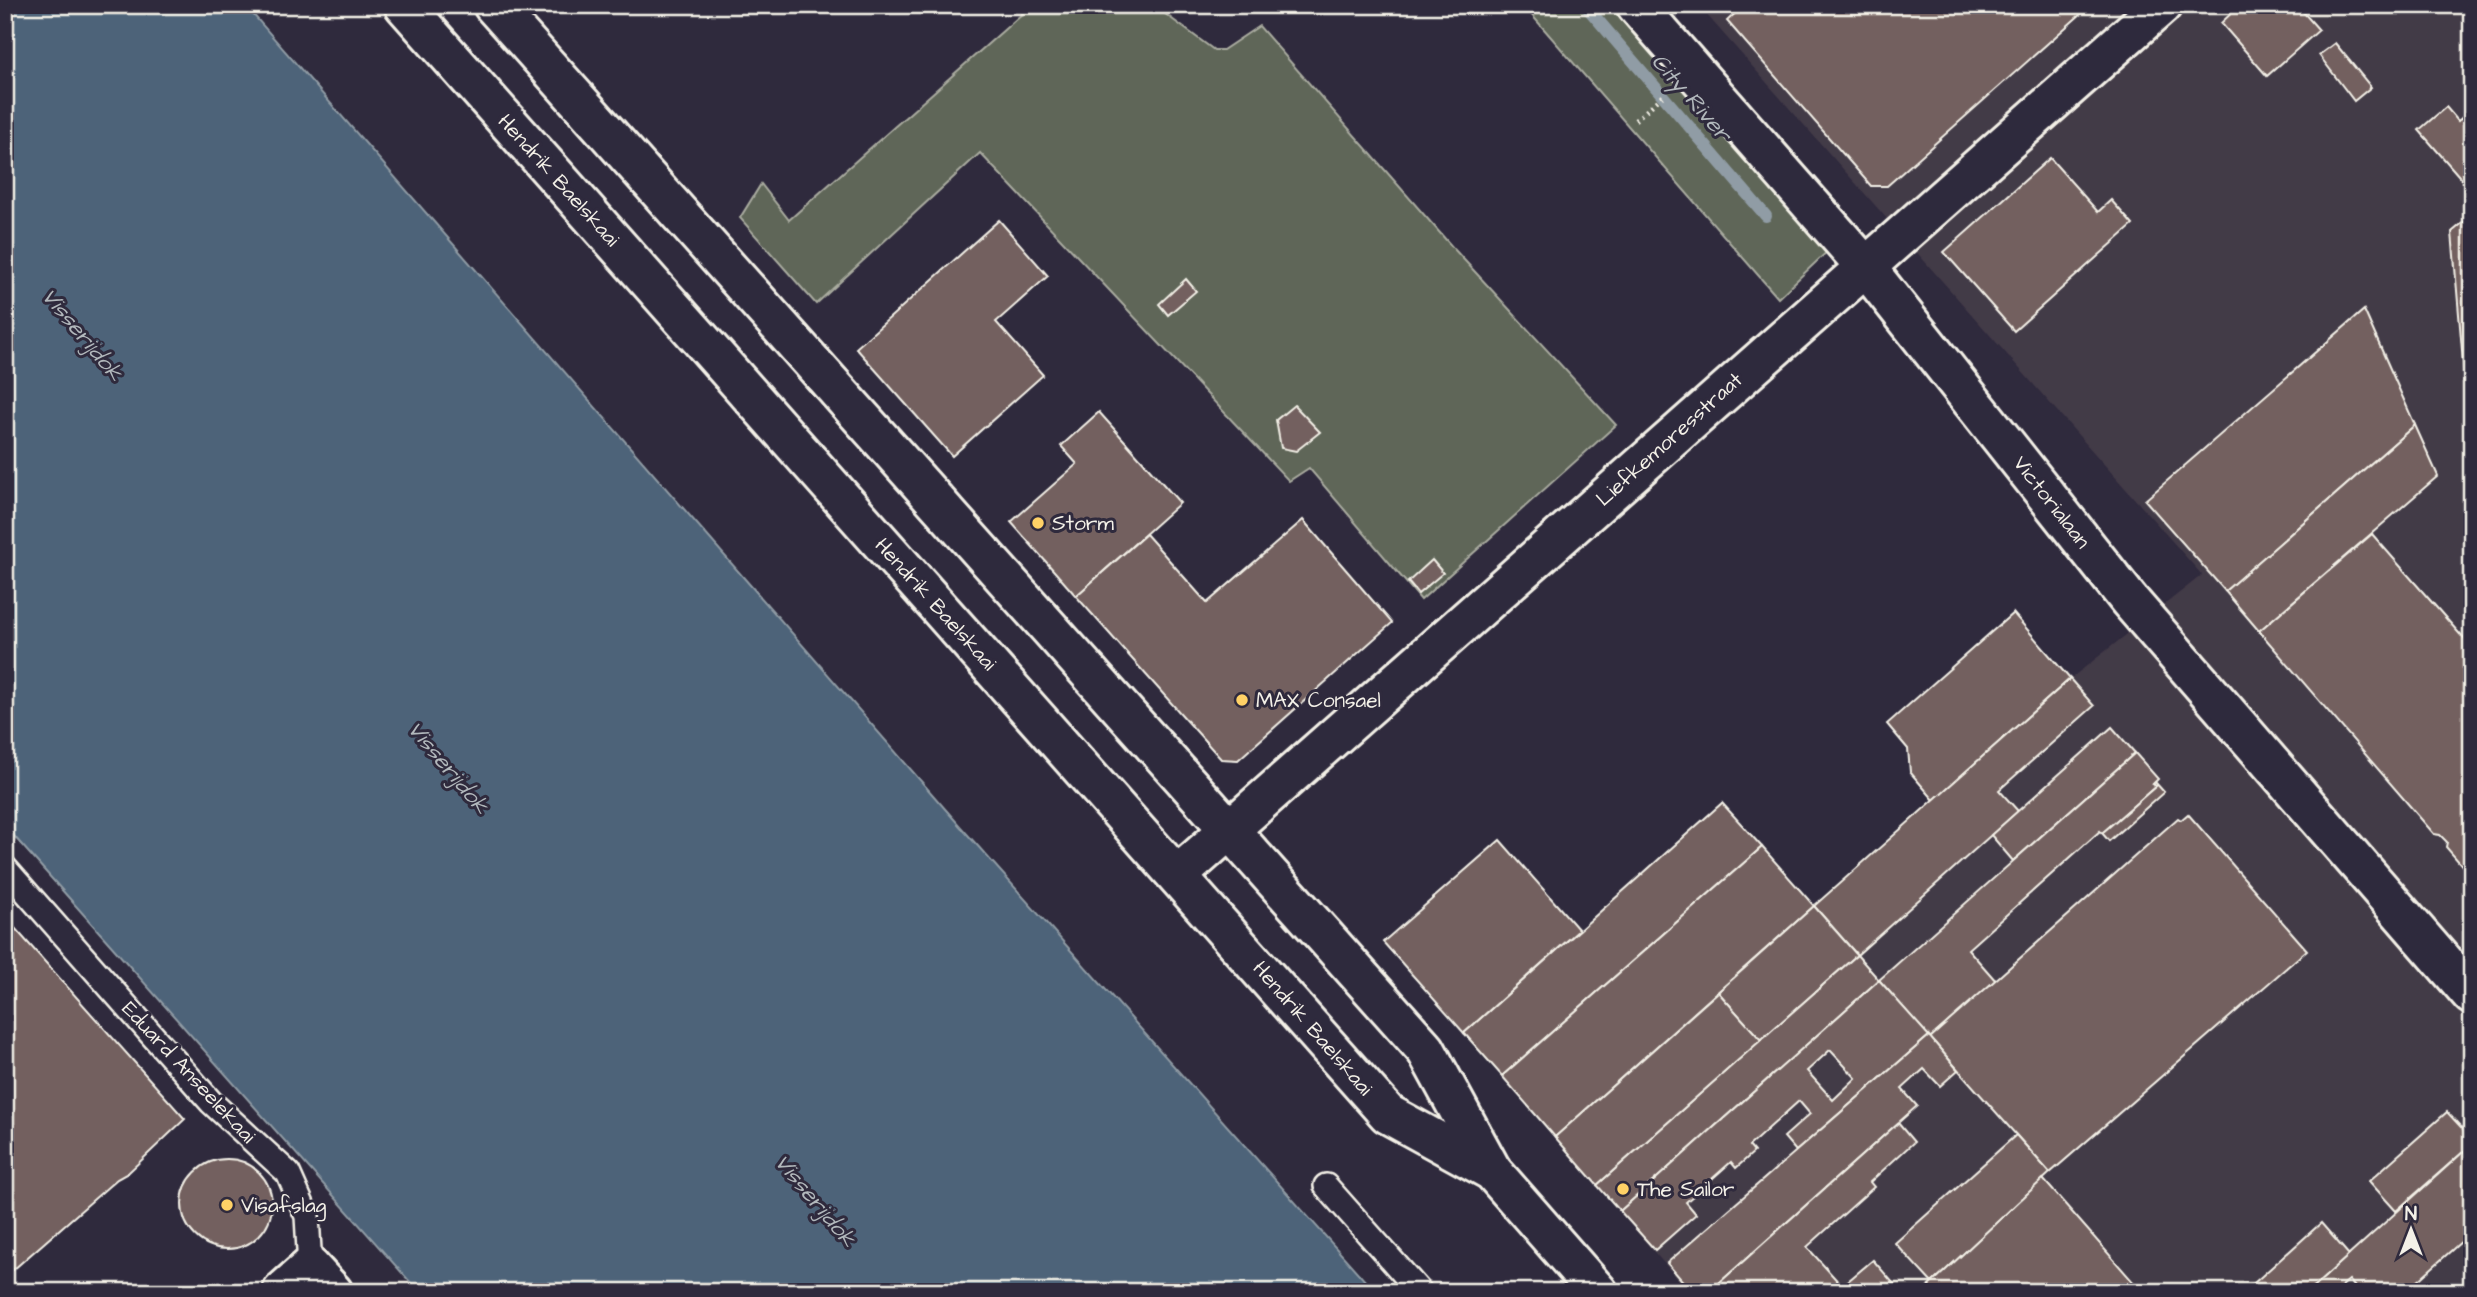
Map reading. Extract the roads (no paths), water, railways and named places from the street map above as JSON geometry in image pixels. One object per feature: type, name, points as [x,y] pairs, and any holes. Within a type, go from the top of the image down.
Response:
[{"type":"street","name":"Hendrik Baelskaai","points":[[404,5],[1388,1114],[1492,1171]]},
{"type":"street","name":"Hendrik Baelskaai","points":[[493,5],[1426,1049],[1492,1171],[1598,1292]]},
{"type":"street","name":"Victorialaan","points":[[1636,5],[1865,266],[2129,600],[2472,995]]},
{"type":"street","name":"Liefkemoresstraat","points":[[1178,875],[2162,5]]},
{"type":"street","points":[[282,1292],[321,1279]]},
{"type":"lane","name":"Eduard Anseelekaai","points":[[5,868],[211,1102],[288,1173],[307,1216],[321,1279]]},
{"type":"lane","points":[[1326,1186],[1420,1292]]},
{"type":"water","name":"Visserijdok","points":[[5,5],[245,5],[960,826],[1375,1292],[419,1292],[5,826]]},
{"type":"waterway","name":"City River","points":[[1585,5],[1766,216]]},
{"type":"place","name":"Storm","points":[[1038,523]]},
{"type":"place","name":"MAX Consael","points":[[1242,700]]},
{"type":"place","name":"The Sailor","points":[[1623,1189]]},
{"type":"place","name":"Visafslag","points":[[227,1205]]}]
